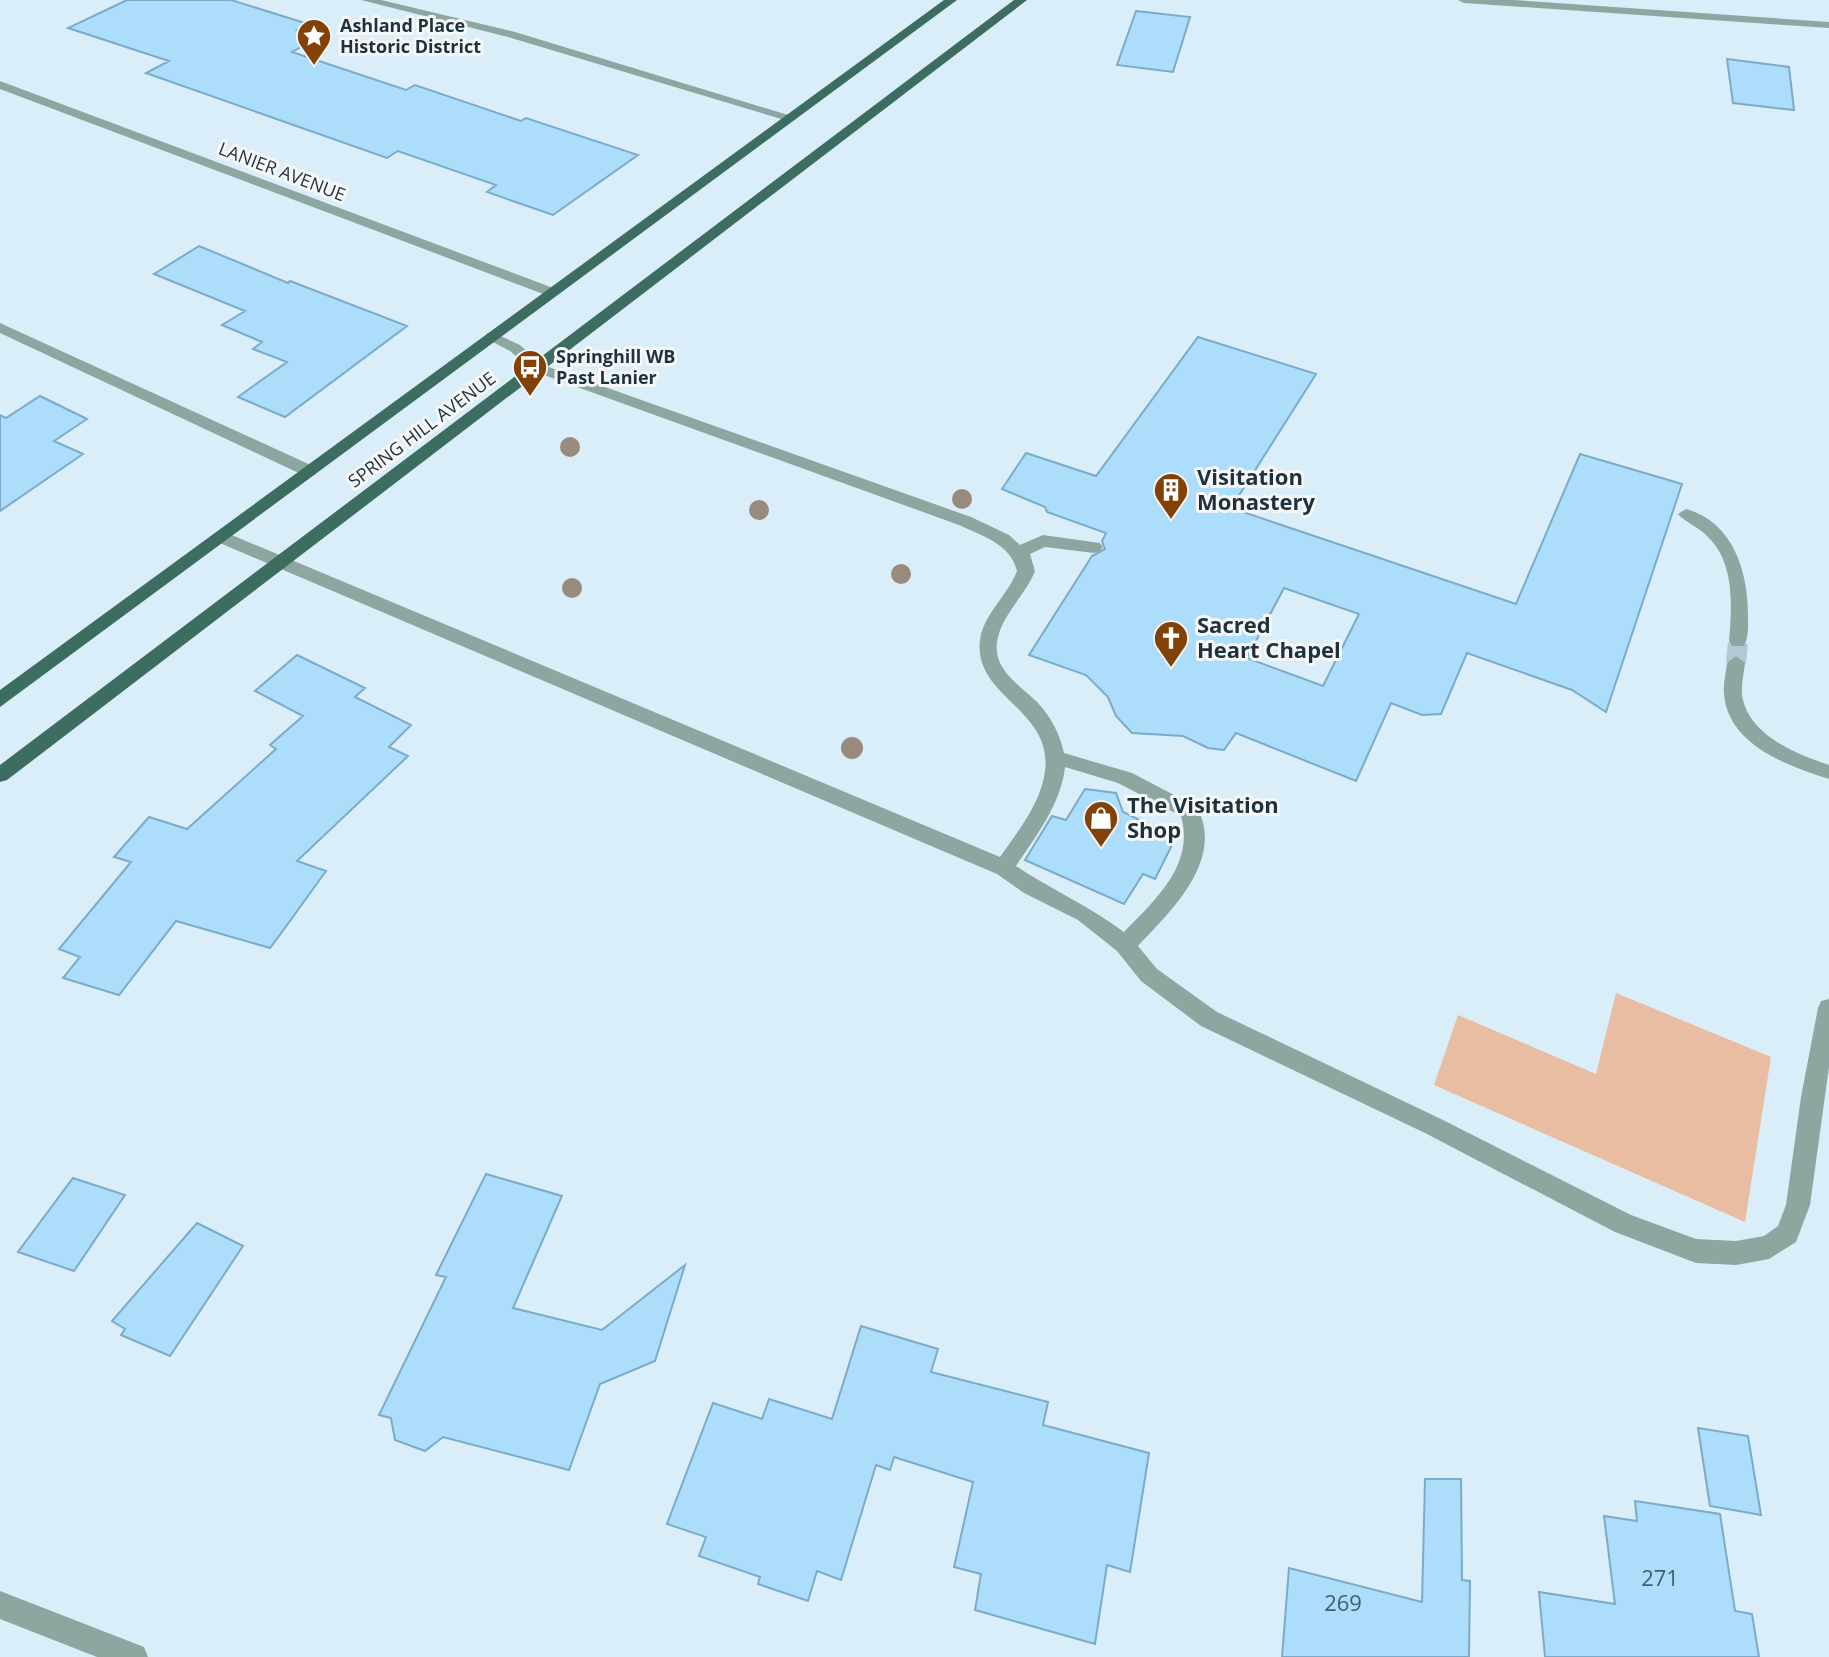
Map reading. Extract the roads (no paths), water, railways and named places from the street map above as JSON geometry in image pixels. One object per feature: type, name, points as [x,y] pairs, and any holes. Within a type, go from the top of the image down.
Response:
[{"type":"main road","name":"SPRING HILL AVENUE","points":[[0,700],[951,0]]},
{"type":"main road","name":"SPRING HILL AVENUE","points":[[0,775],[1021,0]]},
{"type":"street","points":[[367,0],[511,34],[792,118]]},
{"type":"street","points":[[1464,0],[1829,25]]},
{"type":"street","name":"LANIER AVENUE","points":[[0,85],[551,292]]},
{"type":"street","points":[[0,327],[309,471]]},
{"type":"street","points":[[492,336],[515,348],[538,368],[1002,535],[1020,552],[1027,572],[1020,589],[991,628],[989,661],[1009,688],[1036,712],[1051,738],[1057,775],[1041,811],[1004,868]]},
{"type":"street","points":[[1686,514],[1704,521],[1726,544],[1736,583],[1740,620],[1738,641]]},
{"type":"street","points":[[221,537],[1004,868],[1031,887],[1085,914],[1125,945],[1149,975],[1209,1019],[1433,1126],[1624,1224],[1696,1251],[1736,1253],[1769,1247],[1787,1234],[1798,1205],[1812,1097],[1829,1008]]},
{"type":"street","points":[[1020,552],[1043,541],[1094,547]]},
{"type":"street","points":[[1736,663],[1733,697],[1741,719],[1763,743],[1790,758],[1829,772]]},
{"type":"street","points":[[1055,758],[1105,770],[1158,791],[1190,812],[1196,839],[1187,870],[1160,909],[1125,945]]},
{"type":"street","points":[[0,1605],[134,1657]]},
{"type":"tunnel","points":[[1736,663],[1738,641]]},
{"type":"place","name":"Ashland Place Historic District","points":[[314,67]]},
{"type":"place","name":"Springhill WB Past Lanier","points":[[530,398]]},
{"type":"place","name":"Visitation Monastery","points":[[1171,521]]},
{"type":"place","name":"Sacred Heart Chapel","points":[[1171,669]]},
{"type":"place","name":"The Visitation Shop","points":[[1101,849]]}]
